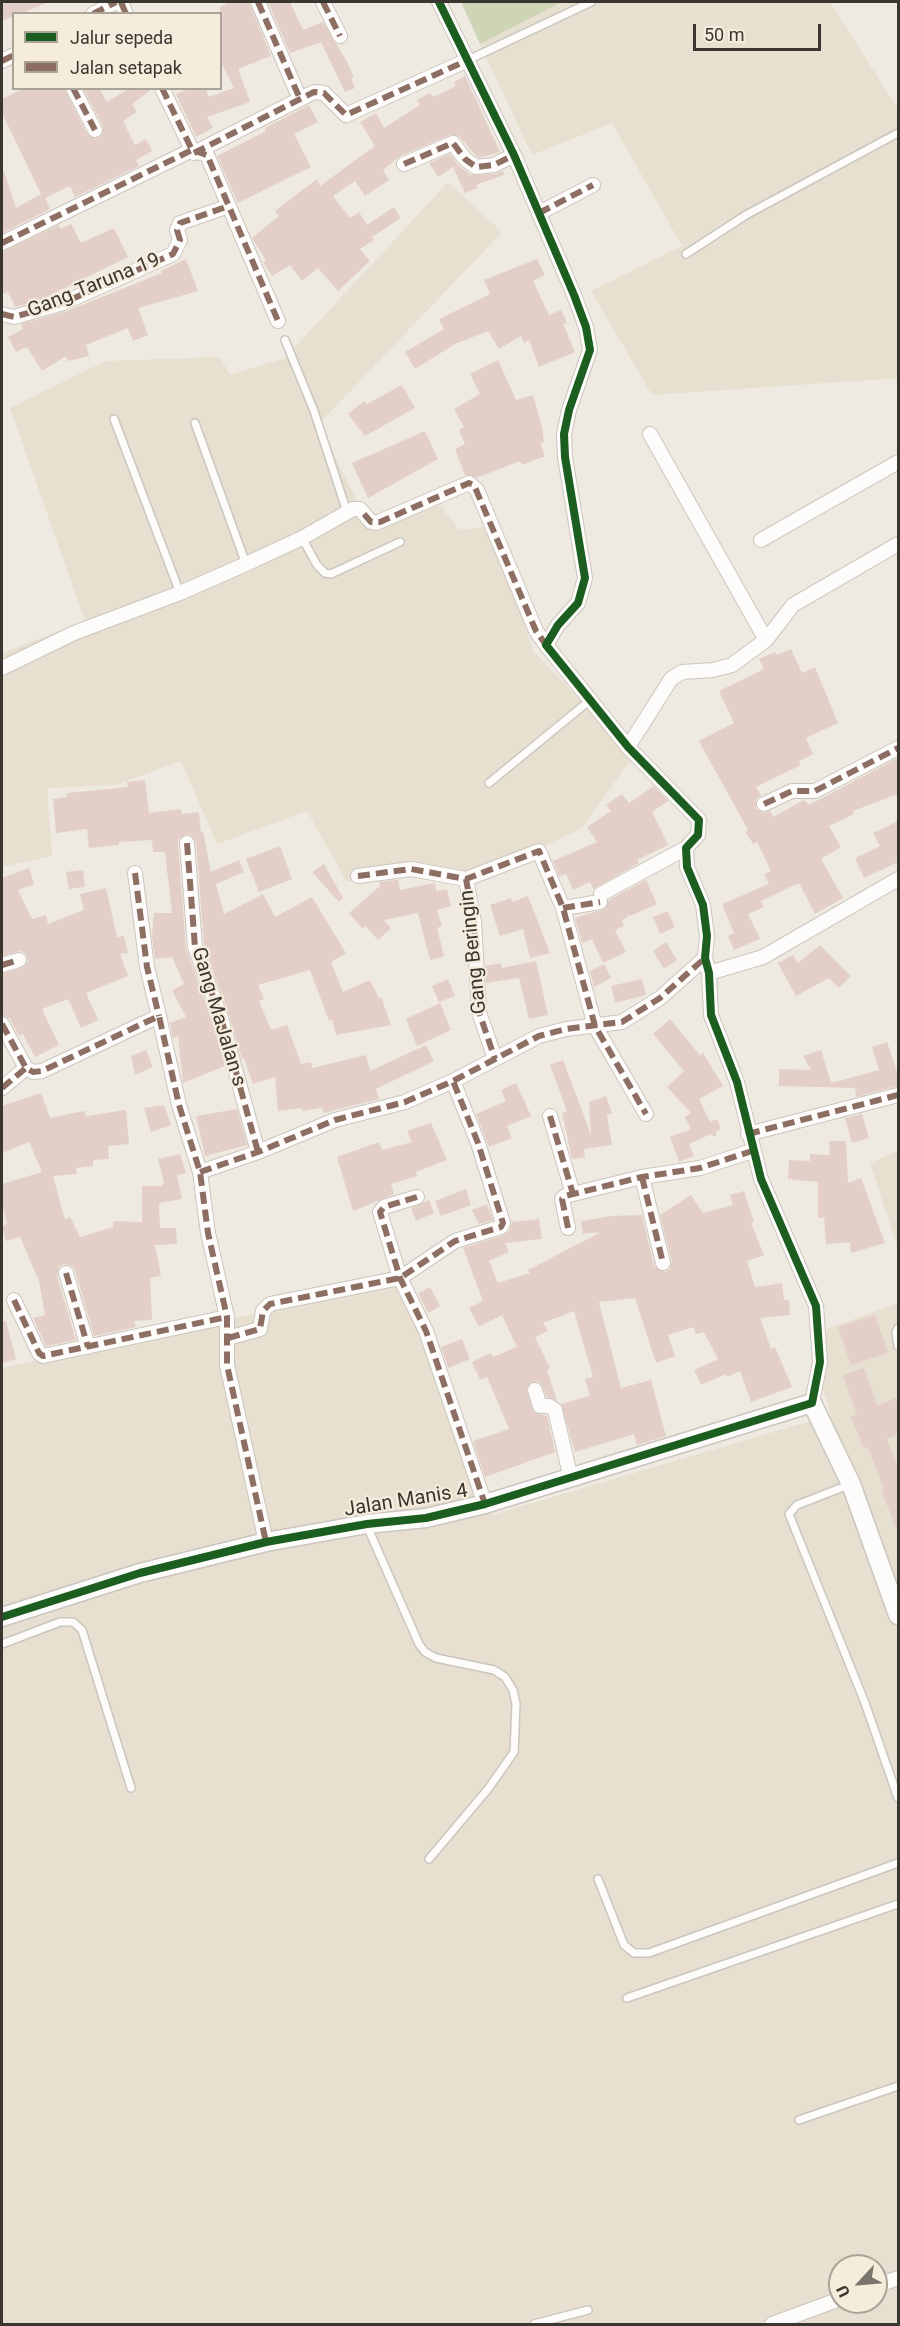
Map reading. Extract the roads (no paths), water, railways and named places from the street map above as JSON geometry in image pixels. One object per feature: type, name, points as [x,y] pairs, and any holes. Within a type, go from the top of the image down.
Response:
[{"type":"street","points":[[97,12],[116,2]]},
{"type":"street","points":[[258,2],[300,99]]},
{"type":"street","points":[[323,2],[340,36]]},
{"type":"street","points":[[439,2],[514,155],[582,316],[590,350],[569,410],[564,434],[565,457],[585,578],[578,603],[558,625],[546,645]]},
{"type":"street","points":[[2,243],[163,163],[193,151],[314,92],[324,93],[346,115],[468,60]]},
{"type":"street","points":[[74,90],[95,130]]},
{"type":"street","points":[[163,90],[193,151]]},
{"type":"street","points":[[404,164],[453,143],[465,159],[476,167],[494,165],[514,155]]},
{"type":"street","points":[[193,151],[207,154],[278,321]]},
{"type":"street","points":[[539,213],[593,185]]},
{"type":"street","name":"Gang Taruna 19","points":[[2,314],[14,317],[63,303],[173,254],[180,240],[177,230],[180,223],[229,206]]},
{"type":"street","points":[[650,434],[766,640]]},
{"type":"street","points":[[761,540],[898,462]]},
{"type":"street","points":[[2,668],[74,633],[180,593],[246,564],[302,538],[347,512],[360,509],[371,522],[376,523],[469,483],[474,485],[536,632],[628,747],[696,814],[701,827],[698,835],[686,848],[600,898],[563,908]]},
{"type":"street","points":[[628,747],[671,679],[682,672],[713,670],[732,664],[766,640],[793,605],[898,544]]},
{"type":"street","points":[[764,804],[792,791],[815,791],[898,748]]},
{"type":"street","name":"Gang MaJalan s","points":[[187,843],[195,947],[221,1018],[258,1152]]},
{"type":"street","points":[[686,848],[687,867],[703,904],[707,936],[705,958],[709,973],[711,1016],[737,1082],[752,1151],[761,1179],[816,1306],[820,1362],[812,1403],[851,1484],[898,1615]]},
{"type":"street","points":[[358,876],[411,869],[466,879],[538,851],[563,908],[596,1026],[646,1114]]},
{"type":"street","points":[[135,873],[147,967],[178,1105],[200,1172],[208,1233],[227,1317],[227,1365],[266,1542]]},
{"type":"street","name":"Gang Beringin","points":[[466,879],[474,922],[479,1012],[495,1059]]},
{"type":"street","points":[[709,973],[763,957],[898,879]]},
{"type":"street","points":[[200,1172],[258,1152],[307,1130],[405,1102],[453,1081],[539,1036],[566,1029],[622,1022],[660,998],[705,958]]},
{"type":"street","points":[[2,964],[19,960]]},
{"type":"street","points":[[2,1024],[26,1068],[33,1072],[42,1071],[159,1016]]},
{"type":"street","points":[[2,1088],[26,1068]]},
{"type":"street","points":[[228,1338],[260,1329],[262,1311],[270,1304],[400,1278],[455,1241],[503,1225],[478,1143],[453,1081]]},
{"type":"street","points":[[748,1134],[898,1095]]},
{"type":"street","points":[[550,1116],[573,1194]]},
{"type":"street","points":[[568,1228],[562,1199],[573,1194],[642,1177],[700,1168],[752,1151]]},
{"type":"street","points":[[642,1177],[663,1263]]},
{"type":"street","points":[[417,1197],[384,1206],[380,1212],[400,1278],[426,1331],[485,1504]]},
{"type":"street","points":[[66,1273],[88,1347]]},
{"type":"street","points":[[14,1300],[41,1355],[227,1317]]},
{"type":"street","points":[[535,1390],[540,1406],[549,1406],[555,1410],[569,1473]]},
{"type":"street","name":"Jalan Manis 4","points":[[2,1617],[140,1573],[266,1542],[367,1524],[426,1518],[485,1504],[569,1473],[812,1403]]},
{"type":"street","points":[[772,2325],[828,2304]]},
{"type":"lane","points":[[468,60],[591,2]]},
{"type":"lane","points":[[686,254],[746,215],[898,133]]},
{"type":"lane","points":[[285,340],[314,411],[347,512]]},
{"type":"lane","points":[[114,419],[180,593]]},
{"type":"lane","points":[[195,423],[246,564]]},
{"type":"lane","points":[[302,538],[317,565],[325,573],[331,574],[400,542]]},
{"type":"lane","points":[[489,783],[590,701]]},
{"type":"lane","points":[[898,1328],[896,1332],[898,1346]]},
{"type":"lane","points":[[851,1484],[797,1505],[789,1514],[865,1703],[898,1798]]},
{"type":"lane","points":[[367,1524],[419,1644],[425,1652],[436,1658],[494,1670],[505,1677],[513,1690],[516,1704],[514,1752],[488,1789],[429,1859]]},
{"type":"lane","points":[[2,1644],[60,1622],[74,1622],[82,1630],[131,1788]]},
{"type":"lane","points":[[598,1879],[624,1945],[634,1953],[649,1953],[898,1863]]},
{"type":"lane","points":[[627,1998],[898,1905]]},
{"type":"lane","points":[[799,2120],[898,2086]]},
{"type":"lane","points":[[534,2325],[588,2310]]}]
